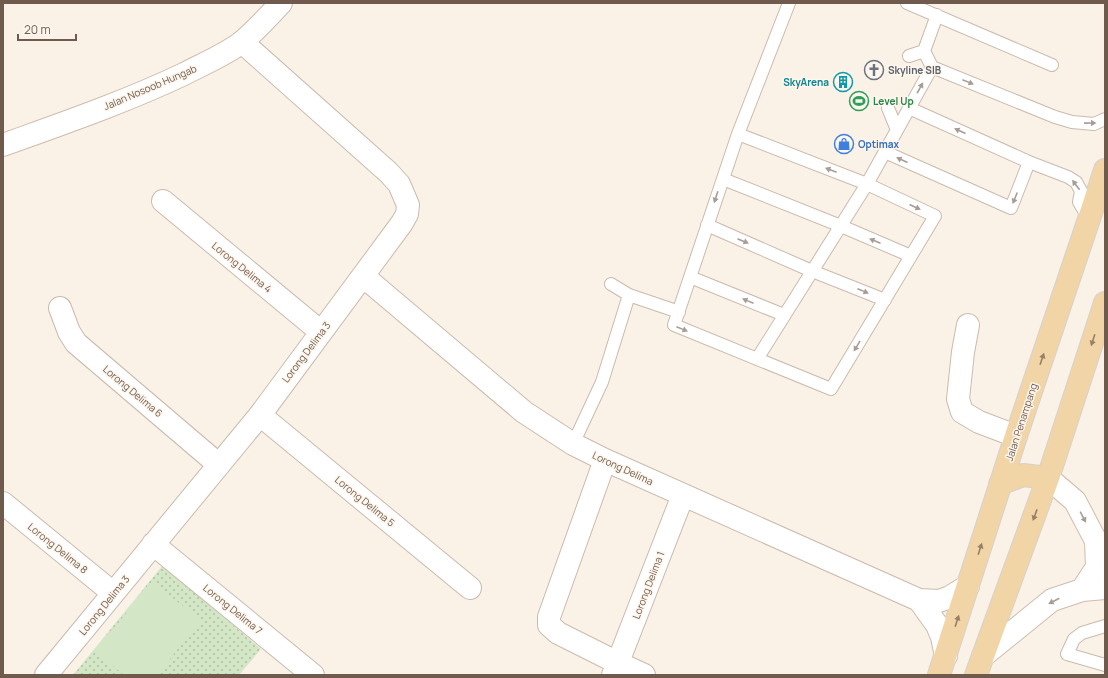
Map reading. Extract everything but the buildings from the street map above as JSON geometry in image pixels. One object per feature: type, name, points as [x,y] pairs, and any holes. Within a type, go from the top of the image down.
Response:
[{"type":"main road","name":"Jalan Penampang","points":[[942,666],[1000,484],[1105,170]]},
{"type":"main road","points":[[979,665],[1048,478],[1105,303]]},
{"type":"main road","points":[[1000,484],[1023,475],[1048,478]]},
{"type":"street","name":"Jalan Nosoob Hungab","points":[[3,144],[83,116],[163,84],[216,58],[242,42],[281,3]]},
{"type":"street","name":"Lorong Delima 3","points":[[46,675],[260,415],[402,223],[407,214],[408,204],[399,184],[388,172],[242,42]]},
{"type":"street","name":"Lorong Delima 4","points":[[163,201],[321,332]]},
{"type":"street","name":"Lorong Delima","points":[[363,276],[524,412],[574,444],[605,460],[919,600],[939,601],[950,597],[968,586]]},
{"type":"street","name":"Lorong Delima 6","points":[[60,308],[69,332],[76,343],[219,464]]},
{"type":"street","points":[[968,325],[963,352],[958,399],[962,412],[980,422],[1016,436]]},
{"type":"street","name":"Lorong Delima 5","points":[[260,415],[470,588]]},
{"type":"street","points":[[605,460],[550,617],[550,625],[558,633],[616,669],[644,675]]},
{"type":"street","points":[[1048,478],[1075,501],[1101,544],[1097,567],[1082,590]]},
{"type":"street","name":"Lorong Delima 1","points":[[616,669],[683,495]]},
{"type":"street","name":"Lorong Delima 8","points":[[3,503],[113,593]]},
{"type":"street","name":"Lorong Delima 7","points":[[153,544],[313,675]]},
{"type":"street","points":[[979,665],[1052,600],[1082,590],[1105,588]]},
{"type":"street","name":"Lorong Delima","points":[[919,600],[938,626],[942,637],[942,666]]},
{"type":"lane","points":[[738,134],[867,184],[935,216],[831,389],[674,325],[738,134],[789,3]]},
{"type":"lane","points":[[907,3],[1052,65]]},
{"type":"lane","points":[[937,15],[924,52],[932,67],[1055,117],[1072,122],[1094,124],[1105,119]]},
{"type":"lane","points":[[909,56],[924,52]]},
{"type":"lane","points":[[757,359],[867,184],[932,67]]},
{"type":"lane","points":[[888,108],[897,130]]},
{"type":"lane","points":[[909,108],[1029,162],[1068,177],[1076,182],[1081,191],[1079,202],[1089,219]]},
{"type":"lane","points":[[885,152],[1011,208],[1029,162]]},
{"type":"lane","points":[[722,179],[841,226],[911,256]]},
{"type":"lane","points":[[707,225],[812,271],[885,300]]},
{"type":"lane","points":[[690,277],[784,315]]},
{"type":"lane","points":[[611,284],[629,295],[679,312]]},
{"type":"lane","points":[[574,444],[602,382],[629,295]]},
{"type":"lane","points":[[1105,626],[1082,633],[1074,639],[1067,654],[1105,665]]},
{"type":"lane","points":[[1103,675],[1105,668]]},
{"type":"green space","points":[[163,565],[261,649],[239,675],[73,675]]},
{"type":"green space","points":[[152,582],[201,620],[157,675],[124,675],[95,651]]},
{"type":"place","name":"Skyline SIB","points":[[874,70]]},
{"type":"place","name":"SkyArena","points":[[843,82]]},
{"type":"place","name":"Level Up","points":[[859,101]]},
{"type":"place","name":"Optimax","points":[[844,144]]}]
